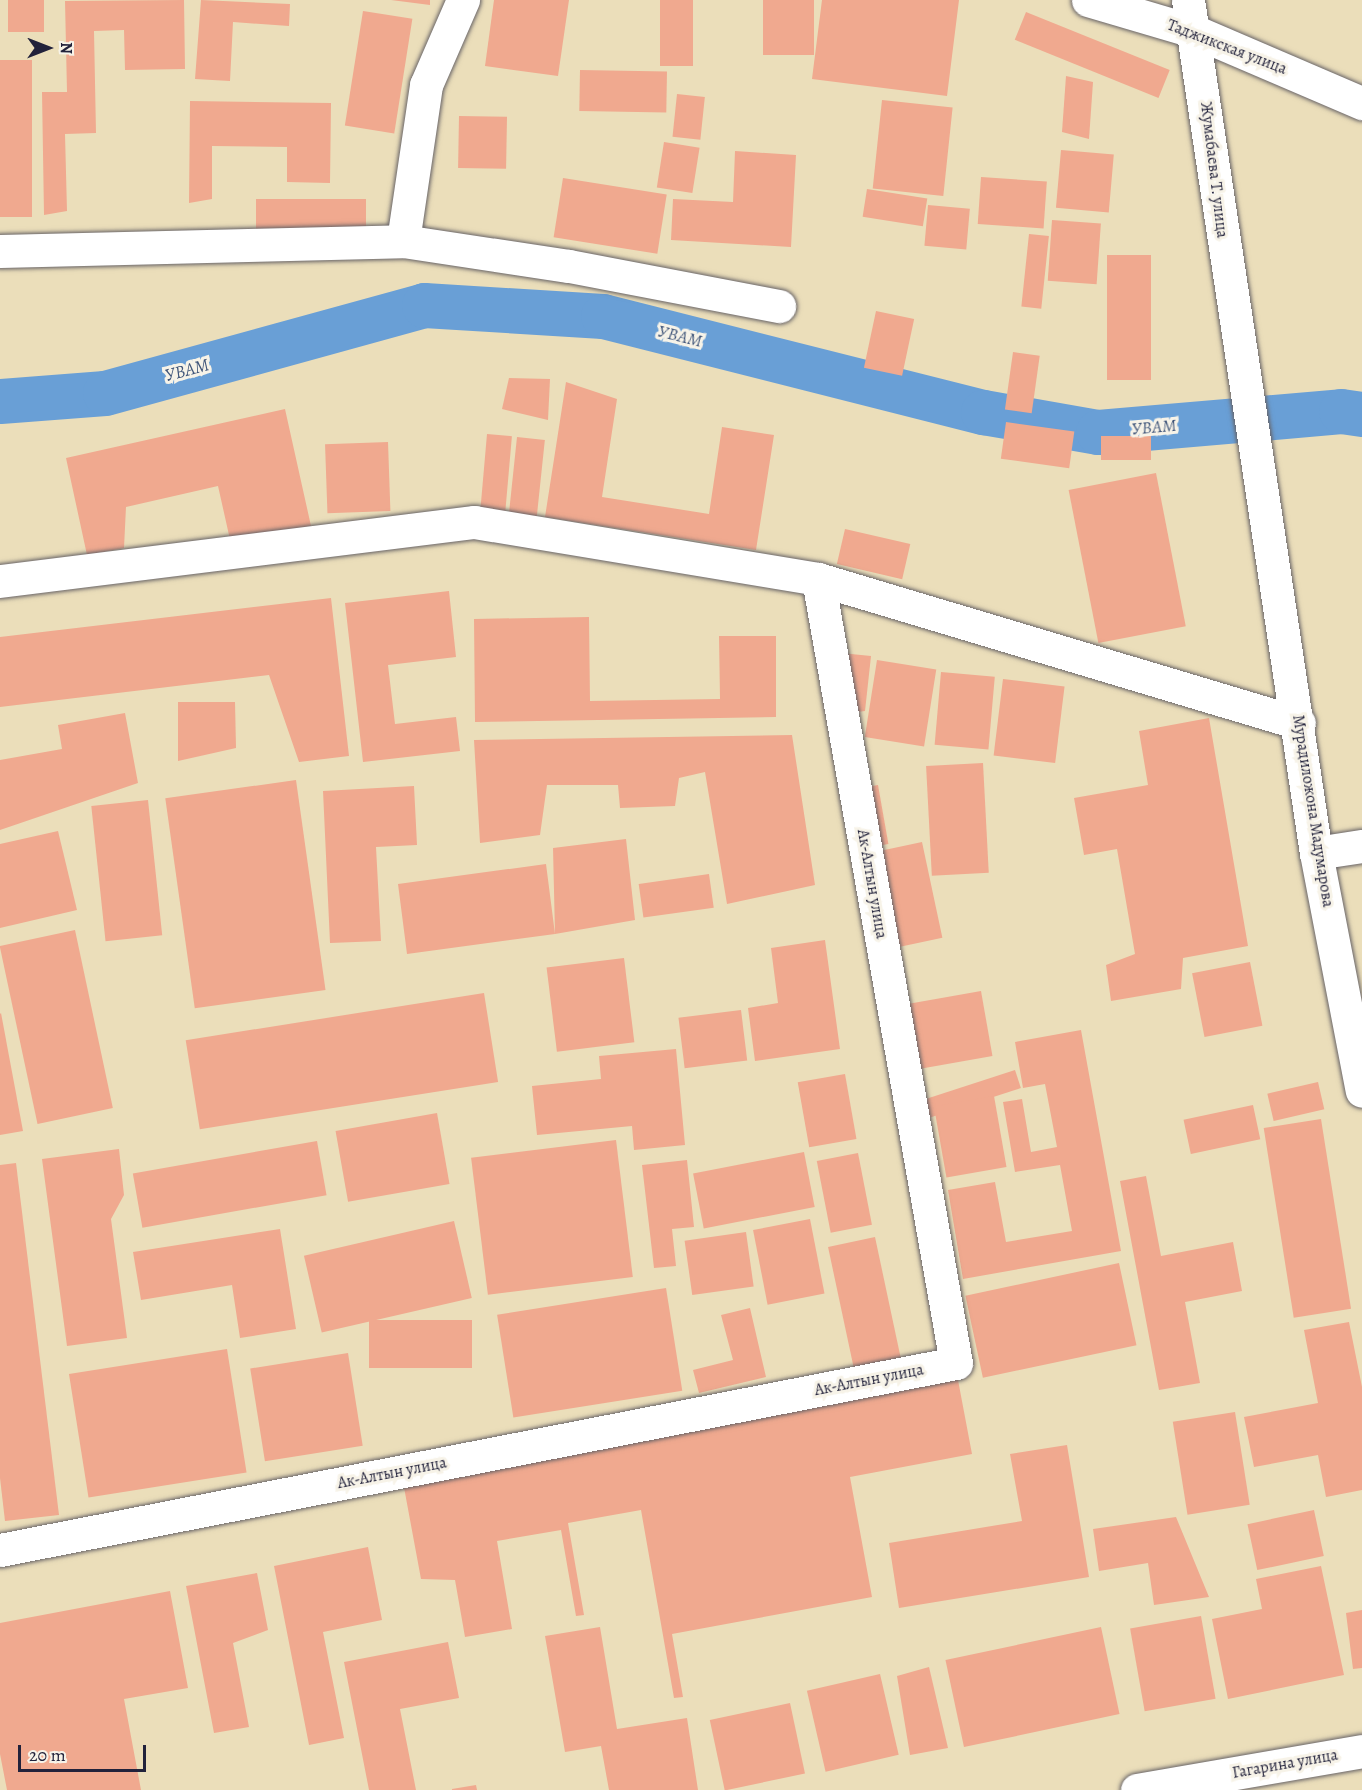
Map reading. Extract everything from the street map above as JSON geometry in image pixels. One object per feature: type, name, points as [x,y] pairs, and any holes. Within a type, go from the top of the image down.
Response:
[{"type":"street","points":[[403,241],[426,85],[463,0]]},
{"type":"street","name":"Таджикская улица","points":[[1088,0],[1196,32],[1362,103]]},
{"type":"street","name":"Жумабаева Т. улица","points":[[1188,0],[1196,32],[1222,242],[1242,340],[1267,530]]},
{"type":"street","points":[[0,251],[403,241],[569,266],[779,306]]},
{"type":"street","points":[[0,581],[474,522],[818,579],[1299,723]]},
{"type":"street","name":"Мурадиложона Мадумарова","points":[[1267,530],[1299,723],[1316,853],[1362,1091]]},
{"type":"street","name":"Ак-Алтын улица","points":[[0,1550],[956,1363],[818,579]]},
{"type":"street","points":[[1316,853],[1362,846]]},
{"type":"street","name":"Гагарина улица","points":[[1137,1790],[1362,1751]]},
{"type":"building","points":[[8,0],[44,0],[44,32],[8,32]]},
{"type":"building","points":[[184,0],[185,69],[125,70],[124,30],[94,31],[96,133],[65,134],[67,211],[44,215],[42,92],[67,92],[65,1]]},
{"type":"building","points":[[201,0],[290,4],[289,26],[233,22],[230,81],[195,79]]},
{"type":"building","points":[[391,0],[430,0],[430,5]]},
{"type":"building","points":[[494,0],[569,0],[558,76],[485,66]]},
{"type":"building","points":[[660,0],[693,0],[693,66],[660,66]]},
{"type":"building","points":[[763,0],[814,0],[814,55],[763,55]]},
{"type":"building","points":[[822,0],[959,0],[947,96],[812,79]]},
{"type":"building","points":[[363,11],[412,19],[394,133],[345,126]]},
{"type":"building","points":[[1026,12],[1170,70],[1158,98],[1015,40]]},
{"type":"building","points":[[0,60],[32,60],[32,217],[0,217]]},
{"type":"building","points":[[580,70],[667,72],[666,113],[579,111]]},
{"type":"building","points":[[1066,76],[1093,82],[1089,139],[1062,132]]},
{"type":"building","points":[[677,94],[705,97],[700,140],[673,137]]},
{"type":"building","points":[[882,100],[953,107],[943,196],[873,189]]},
{"type":"building","points":[[190,101],[331,103],[330,183],[287,182],[287,147],[212,146],[212,199],[189,203]]},
{"type":"building","points":[[459,116],[507,117],[506,169],[458,168]]},
{"type":"building","points":[[664,142],[700,148],[692,193],[657,187]]},
{"type":"building","points":[[1061,150],[1114,155],[1109,212],[1056,208]]},
{"type":"building","points":[[735,151],[796,155],[791,247],[671,240],[673,199],[733,202]]},
{"type":"building","points":[[981,177],[1047,182],[1044,228],[978,224]]},
{"type":"building","points":[[563,178],[667,194],[657,254],[554,237]]},
{"type":"building","points":[[867,189],[927,199],[923,226],[863,217]]},
{"type":"building","points":[[256,199],[366,199],[366,230],[256,230]]},
{"type":"building","points":[[928,205],[970,209],[966,250],[924,246]]},
{"type":"building","points":[[1052,220],[1101,223],[1097,284],[1048,281]]},
{"type":"building","points":[[1029,234],[1049,236],[1041,309],[1021,307]]},
{"type":"building","points":[[1107,255],[1151,255],[1151,380],[1107,380]]},
{"type":"building","points":[[876,311],[914,319],[902,376],[864,368]]},
{"type":"building","points":[[1013,352],[1040,356],[1032,413],[1005,409]]},
{"type":"building","points":[[509,378],[550,379],[548,420],[502,409]]},
{"type":"building","points":[[566,382],[617,399],[602,497],[709,514],[722,427],[774,435],[756,550],[545,517]]},
{"type":"building","points":[[285,409],[311,526],[231,544],[218,486],[126,507],[124,548],[87,555],[66,458]]},
{"type":"building","points":[[1006,422],[1074,432],[1069,468],[1001,459]]},
{"type":"building","points":[[487,434],[512,436],[504,521],[480,519]]},
{"type":"building","points":[[1101,436],[1151,436],[1151,460],[1101,460]]},
{"type":"building","points":[[517,437],[545,440],[536,522],[508,520]]},
{"type":"building","points":[[388,442],[390,511],[327,513],[325,444]]},
{"type":"building","points":[[1156,473],[1186,626],[1098,643],[1069,490]]},
{"type":"building","points":[[845,529],[910,544],[902,579],[837,564]]},
{"type":"building","points":[[449,591],[456,657],[388,665],[395,724],[456,717],[460,751],[363,762],[345,603]]},
{"type":"building","points":[[331,598],[349,756],[299,762],[269,675],[0,707],[0,637]]},
{"type":"building","points":[[589,617],[590,701],[720,699],[719,636],[776,636],[776,717],[475,722],[474,619]]},
{"type":"building","points":[[841,653],[871,656],[865,711],[850,713]]},
{"type":"building","points":[[877,660],[936,669],[924,746],[865,737]]},
{"type":"building","points":[[941,672],[995,677],[988,749],[935,745]]},
{"type":"building","points":[[1003,679],[1065,687],[1055,763],[994,755]]},
{"type":"building","points":[[178,702],[235,702],[236,748],[178,761]]},
{"type":"building","points":[[125,713],[138,783],[0,830],[0,760],[62,749],[58,725]]},
{"type":"building","points":[[1209,718],[1248,946],[1183,958],[1181,989],[1111,1001],[1106,965],[1135,954],[1117,849],[1084,855],[1074,798],[1148,785],[1139,731]]},
{"type":"building","points":[[792,735],[815,885],[727,904],[705,772],[679,778],[675,806],[620,808],[618,785],[547,785],[540,835],[480,843],[474,740]]},
{"type":"building","points":[[983,763],[989,873],[932,876],[926,766]]},
{"type":"building","points":[[296,780],[326,990],[195,1008],[165,798]]},
{"type":"building","points":[[878,785],[888,844],[875,847],[864,787]]},
{"type":"building","points":[[414,786],[417,845],[376,847],[381,941],[330,943],[323,791]]},
{"type":"building","points":[[148,800],[162,935],[106,941],[91,806]]},
{"type":"building","points":[[58,831],[77,910],[0,928],[0,844]]},
{"type":"building","points":[[626,839],[635,920],[555,934],[553,848]]},
{"type":"building","points":[[922,842],[942,938],[895,948],[875,852]]},
{"type":"building","points":[[546,864],[555,934],[407,954],[398,884]]},
{"type":"building","points":[[709,874],[714,908],[643,918],[639,884]]},
{"type":"building","points":[[75,930],[113,1108],[38,1124],[0,946]]},
{"type":"building","points":[[825,940],[840,1049],[755,1061],[748,1008],[778,1003],[771,948]]},
{"type":"building","points":[[624,958],[634,1042],[557,1052],[547,968]]},
{"type":"building","points":[[1250,962],[1262,1026],[1204,1037],[1192,973]]},
{"type":"building","points":[[981,991],[992,1056],[918,1069],[906,1004]]},
{"type":"building","points":[[484,993],[498,1082],[200,1129],[186,1040]]},
{"type":"building","points":[[741,1010],[747,1061],[685,1068],[678,1018]]},
{"type":"building","points":[[0,1014],[23,1131],[0,1135]]},
{"type":"building","points":[[1081,1030],[1121,1251],[963,1279],[948,1190],[995,1182],[1006,1242],[1072,1231],[1060,1165],[1015,1172],[1003,1102],[1022,1099],[1031,1152],[1057,1147],[1045,1084],[1023,1088],[1015,1042]]},
{"type":"building","points":[[676,1049],[685,1145],[634,1150],[632,1126],[537,1135],[532,1086],[601,1079],[599,1056]]},
{"type":"building","points":[[1015,1070],[1021,1088],[929,1118],[923,1100]]},
{"type":"building","points":[[845,1074],[856,1139],[809,1147],[798,1082]]},
{"type":"building","points":[[1318,1082],[1324,1109],[1274,1121],[1267,1094]]},
{"type":"building","points":[[994,1096],[1007,1167],[946,1177],[934,1107]]},
{"type":"building","points":[[1253,1105],[1260,1139],[1191,1154],[1184,1120]]},
{"type":"building","points":[[437,1113],[450,1184],[348,1202],[336,1131]]},
{"type":"building","points":[[1321,1119],[1351,1309],[1294,1318],[1264,1128]]},
{"type":"building","points":[[616,1140],[633,1277],[488,1295],[471,1158]]},
{"type":"building","points":[[317,1141],[327,1195],[142,1228],[133,1173]]},
{"type":"building","points":[[119,1149],[124,1195],[111,1219],[127,1338],[67,1346],[42,1159]]},
{"type":"building","points":[[804,1152],[815,1207],[704,1229],[693,1174]]},
{"type":"building","points":[[858,1153],[872,1225],[831,1233],[817,1161]]},
{"type":"building","points":[[687,1160],[694,1227],[672,1229],[676,1266],[654,1268],[642,1165]]},
{"type":"building","points":[[16,1163],[59,1515],[5,1521],[0,1478],[0,1165]]},
{"type":"building","points":[[1146,1176],[1161,1256],[1233,1242],[1242,1291],[1185,1302],[1200,1383],[1159,1390],[1120,1181]]},
{"type":"building","points":[[810,1219],[825,1294],[768,1305],[753,1230]]},
{"type":"building","points":[[454,1221],[472,1298],[322,1333],[304,1256]]},
{"type":"building","points":[[280,1229],[296,1329],[240,1338],[232,1285],[141,1300],[133,1252]]},
{"type":"building","points":[[746,1232],[754,1286],[692,1295],[685,1241]]},
{"type":"building","points":[[875,1237],[901,1358],[854,1368],[828,1247]]},
{"type":"building","points":[[1119,1263],[1136,1345],[983,1378],[965,1296]]},
{"type":"building","points":[[666,1288],[682,1391],[513,1417],[497,1315]]},
{"type":"building","points":[[750,1308],[766,1377],[699,1393],[693,1370],[733,1360],[721,1315]]},
{"type":"building","points":[[369,1320],[472,1320],[472,1368],[369,1368]]},
{"type":"building","points":[[1349,1322],[1362,1387],[1362,1490],[1326,1497],[1318,1455],[1254,1467],[1244,1417],[1318,1403],[1304,1330]]},
{"type":"building","points":[[227,1349],[247,1472],[89,1497],[69,1374]]},
{"type":"building","points":[[348,1353],[363,1446],[265,1461],[250,1368]]},
{"type":"building","points":[[958,1380],[972,1454],[850,1477],[872,1597],[672,1634],[683,1697],[674,1698],[641,1510],[568,1523],[584,1615],[576,1616],[561,1530],[497,1541],[512,1629],[465,1637],[455,1580],[421,1579],[403,1482]]},
{"type":"building","points":[[1235,1412],[1250,1505],[1187,1515],[1173,1422]]},
{"type":"building","points":[[1067,1445],[1089,1577],[899,1608],[889,1543],[1022,1521],[1010,1454]]},
{"type":"building","points":[[1314,1510],[1324,1556],[1257,1570],[1247,1524]]},
{"type":"building","points":[[1176,1517],[1209,1597],[1154,1605],[1148,1563],[1099,1571],[1093,1529]]},
{"type":"building","points":[[368,1547],[382,1620],[323,1632],[344,1738],[309,1745],[274,1566]]},
{"type":"building","points":[[1321,1566],[1344,1675],[1228,1699],[1212,1619],[1262,1609],[1256,1579]]},
{"type":"building","points":[[257,1573],[268,1630],[233,1643],[249,1727],[214,1733],[186,1586]]},
{"type":"building","points":[[170,1591],[188,1688],[124,1699],[141,1790],[7,1790],[0,1754],[0,1623]]},
{"type":"building","points":[[1362,1610],[1362,1668],[1353,1669],[1346,1613]]},
{"type":"building","points":[[1201,1616],[1216,1699],[1145,1711],[1130,1629]]},
{"type":"building","points":[[600,1627],[617,1729],[687,1718],[698,1790],[609,1790],[601,1746],[565,1752],[545,1636]]},
{"type":"building","points":[[1101,1627],[1120,1714],[964,1747],[945,1660]]},
{"type":"building","points":[[448,1642],[459,1698],[400,1709],[416,1790],[369,1790],[344,1662]]},
{"type":"building","points":[[929,1667],[948,1748],[910,1755],[897,1676]]},
{"type":"building","points":[[880,1674],[899,1755],[826,1772],[807,1691]]},
{"type":"building","points":[[790,1703],[805,1773],[725,1790],[710,1720]]},
{"type":"building","points":[[476,1785],[477,1790],[452,1790],[452,1789]]},
{"type":"waterway","name":"УВАМ","points":[[0,401],[105,393],[424,305],[603,316],[983,412],[1098,432],[1341,411],[1362,414]]}]
